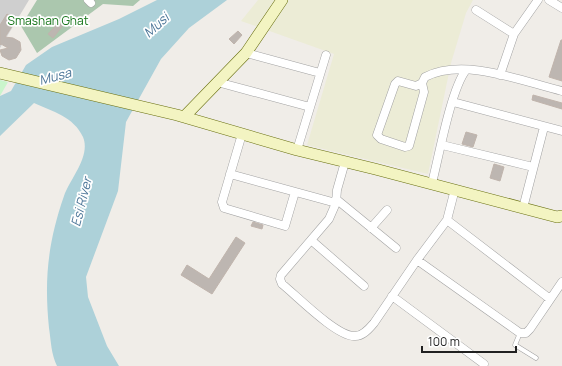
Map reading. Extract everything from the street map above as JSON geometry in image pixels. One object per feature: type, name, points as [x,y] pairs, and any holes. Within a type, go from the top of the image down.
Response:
[{"type":"street","points":[[181,116],[246,53],[282,0]]},
{"type":"street","points":[[500,75],[514,34],[538,0]]},
{"type":"street","points":[[549,0],[562,8]]},
{"type":"street","points":[[476,10],[514,34]]},
{"type":"street","points":[[246,53],[320,73]]},
{"type":"street","points":[[298,150],[326,55]]},
{"type":"street","points":[[422,83],[424,92],[409,146],[405,147],[381,139],[377,135],[395,84],[398,81],[416,86],[422,83],[425,77],[434,72],[448,69],[466,70],[471,68],[562,91]]},
{"type":"street","points":[[432,183],[453,102],[461,76],[466,70]]},
{"type":"street","points":[[5,74],[181,116],[298,150],[432,183],[557,217],[562,216]]},
{"type":"street","points":[[217,82],[310,108]]},
{"type":"street","points":[[453,102],[562,131]]},
{"type":"street","points":[[523,208],[544,127]]},
{"type":"street","points":[[242,134],[222,202],[224,208],[285,226],[295,192]]},
{"type":"street","points":[[442,145],[533,167]]},
{"type":"street","points":[[345,162],[336,201],[329,219],[281,275],[280,279],[282,284],[333,328],[347,335],[356,336],[367,332],[447,220],[455,189]]},
{"type":"street","points":[[230,174],[295,192],[336,201],[396,248]]},
{"type":"street","points":[[371,228],[387,210]]},
{"type":"street","points":[[447,220],[550,299]]},
{"type":"street","points":[[311,240],[364,286]]},
{"type":"street","points":[[417,260],[520,333],[526,333],[530,329],[562,282]]},
{"type":"street","points":[[392,296],[484,364]]},
{"type":"lane","points":[[520,333],[515,345],[536,358]]},
{"type":"shaded area","points":[[0,0],[29,0],[0,48]]},
{"type":"green space","name":"Smashan Ghat","points":[[37,0],[140,0],[133,6],[103,4],[37,53],[21,26]]},
{"type":"green space","points":[[258,0],[473,0],[466,13],[451,63],[428,174],[307,145],[334,54],[241,21]]},
{"type":"green space","points":[[0,80],[8,82],[0,96]]},
{"type":"water","points":[[157,0],[227,0],[189,28],[161,59],[126,122],[118,191],[86,277],[88,297],[107,346],[119,366],[57,366],[49,328],[47,293],[47,277],[51,245],[54,229],[64,196],[82,160],[85,144],[83,137],[74,124],[55,112],[34,103],[0,136],[0,96],[11,91],[26,65],[52,47],[119,19]]},
{"type":"building","points":[[7,14],[16,20],[5,37],[13,38],[20,42],[21,50],[16,58],[9,60],[2,56],[0,50],[8,48],[1,44],[0,45],[0,25]]},
{"type":"building","points":[[60,21],[64,24],[53,38],[48,34]]},
{"type":"building","points":[[238,31],[242,35],[234,44],[229,39]]},
{"type":"building","points":[[562,40],[562,81],[549,77]]},
{"type":"building","points":[[533,95],[562,103],[562,109],[532,100]]},
{"type":"building","points":[[466,132],[477,135],[473,147],[462,144]]},
{"type":"building","points":[[494,164],[504,167],[500,181],[490,178]]},
{"type":"building","points":[[253,222],[263,225],[262,229],[251,226]]},
{"type":"building","points":[[236,237],[245,243],[212,294],[181,275],[187,265],[209,279]]},
{"type":"water label","name":"Musi","points":[[156,25]]},
{"type":"water label","name":"Musa","points":[[55,76]]},
{"type":"water label","name":"Esi River","points":[[81,202]]}]
